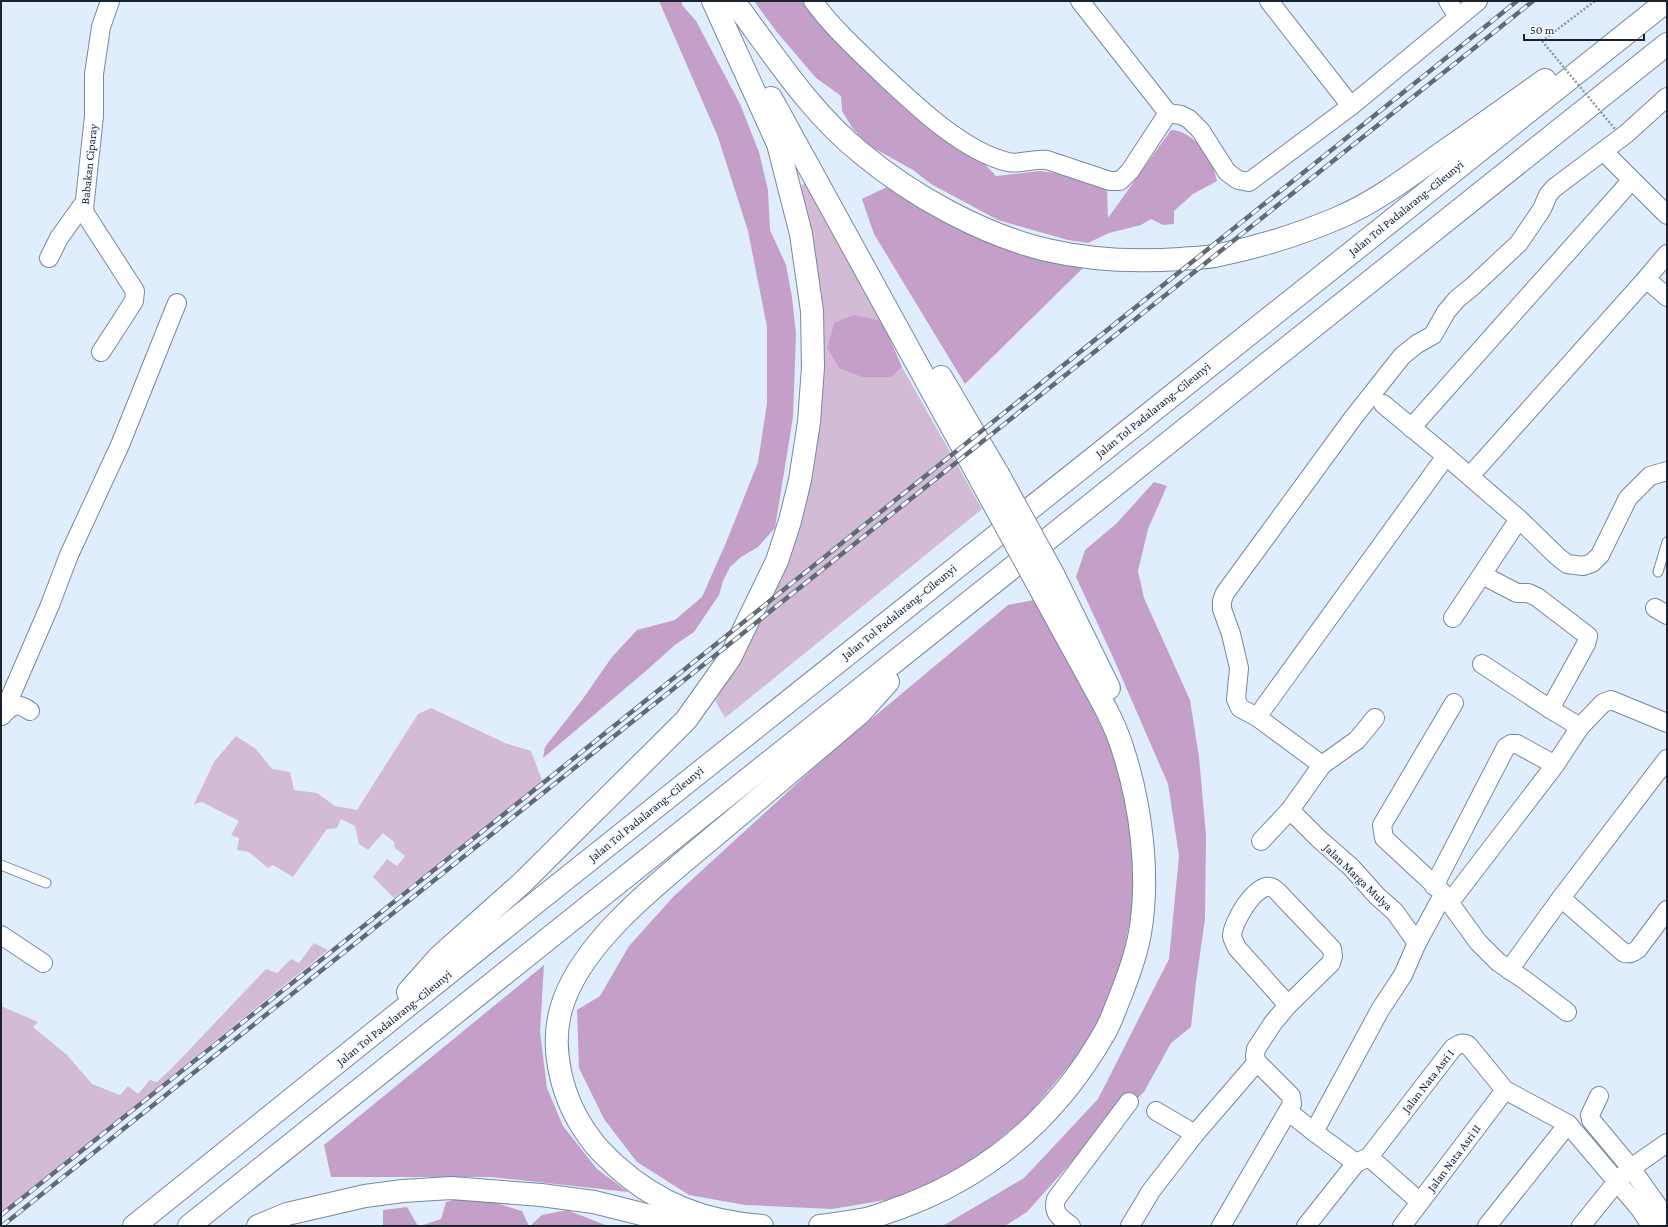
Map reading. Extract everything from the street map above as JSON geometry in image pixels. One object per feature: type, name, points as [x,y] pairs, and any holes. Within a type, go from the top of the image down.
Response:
[{"type":"highway","points":[[724,2],[831,125],[860,153],[897,181],[927,200],[958,216],[1008,237],[1047,250],[1084,256],[1157,261],[1217,256],[1267,244],[1339,218],[1359,208],[1385,194],[1656,1]]},
{"type":"highway","name":"Jalan Tol Padalarang–Cileunyi","points":[[134,1226],[923,593],[1666,1]]},
{"type":"highway","points":[[724,2],[859,238],[1044,578],[1123,749],[1135,796],[1144,861],[1144,901],[1140,934],[1127,979],[1106,1031],[1077,1076],[1042,1118],[1013,1145],[987,1164],[959,1181],[922,1200],[866,1219],[820,1226]]},
{"type":"highway","points":[[367,1040],[439,957],[522,883],[686,720],[730,658],[777,560],[790,521],[800,480],[809,422],[813,367],[812,311],[801,234],[778,144],[724,2]]},
{"type":"highway","points":[[189,1226],[935,631],[1667,44]]},
{"type":"highway","points":[[877,1226],[886,1224],[945,1200],[1008,1162],[1038,1136],[1082,1086],[1111,1042],[1132,997],[1143,962],[1151,929],[1153,895],[1153,846],[1145,788],[1130,732],[1096,659],[1044,578]]},
{"type":"highway","points":[[762,1226],[730,1222],[685,1211],[648,1191],[623,1172],[594,1144],[583,1129],[564,1087],[558,1061],[557,1026],[564,1000],[595,945],[646,895],[861,712],[935,631]]},
{"type":"highway","points":[[258,1226],[287,1214],[366,1196],[403,1191],[451,1188],[541,1195],[594,1202],[689,1226]]},
{"type":"street","name":"Babakan Ciparay","points":[[101,352],[134,301],[135,291],[86,215],[84,203],[94,116],[94,74],[100,26],[110,1]]},
{"type":"street","points":[[813,1],[852,46],[930,117],[973,147],[1010,163],[1040,159],[1047,160],[1110,181],[1120,181],[1130,171],[1168,113]]},
{"type":"street","points":[[1080,1],[1168,113],[1181,115],[1189,119],[1201,131],[1227,172],[1238,180],[1250,182],[1351,106],[1478,1]]},
{"type":"street","points":[[1269,1],[1351,106]]},
{"type":"street","points":[[1448,1],[1458,17]]},
{"type":"street","points":[[1322,765],[1257,717],[1240,708],[1236,699],[1239,668],[1231,634],[1222,609],[1222,601],[1225,593],[1353,418],[1402,356],[1417,344],[1433,335],[1446,312],[1457,299],[1519,243],[1542,208],[1548,195],[1554,188],[1626,134],[1667,96]]},
{"type":"street","points":[[1610,158],[1631,181],[1667,215]]},
{"type":"street","points":[[1411,428],[1631,181]]},
{"type":"street","points":[[49,258],[59,238],[84,203]]},
{"type":"street","points":[[1470,476],[1667,254]]},
{"type":"street","points":[[1646,279],[1667,297]]},
{"type":"street","points":[[1,716],[50,605],[69,555],[120,445],[177,303]]},
{"type":"street","points":[[1383,404],[1470,476],[1567,564],[1583,566],[1592,563],[1600,554],[1628,498],[1650,476],[1667,471]]},
{"type":"street","points":[[1257,717],[1446,456]]},
{"type":"street","points":[[1453,618],[1519,519]]},
{"type":"street","points":[[1490,579],[1517,593],[1528,593],[1537,597],[1588,636],[1586,644],[1550,709]]},
{"type":"street","points":[[1482,664],[1580,727]]},
{"type":"street","points":[[1442,894],[1555,766],[1580,727],[1606,701],[1611,700],[1667,723]]},
{"type":"street","points":[[1454,703],[1382,825],[1384,838],[1442,894],[1478,942],[1498,962],[1567,1012]]},
{"type":"street","points":[[1,716],[15,705],[22,705],[30,711]]},
{"type":"street","points":[[1261,841],[1290,810],[1322,765],[1357,740],[1376,718]]},
{"type":"street","points":[[1314,1132],[1380,1010],[1403,975],[1417,943],[1442,894],[1506,747],[1511,744],[1517,744],[1555,766]]},
{"type":"street","points":[[1509,970],[1561,898],[1667,759]]},
{"type":"street","name":"Jalan Marga Mulya","points":[[1290,810],[1319,839],[1351,867],[1377,896],[1395,912],[1417,943]]},
{"type":"street","points":[[1221,1226],[1292,1104],[1291,1096],[1257,1062],[1255,1056],[1256,1049],[1273,1023],[1288,1005],[1331,963],[1333,956],[1332,949],[1278,892],[1271,887],[1264,887],[1253,896],[1239,914],[1232,936],[1237,948],[1288,1005]]},
{"type":"street","points":[[1561,898],[1624,953],[1629,954],[1638,950],[1667,910]]},
{"type":"street","points":[[1,935],[43,963]]},
{"type":"street","name":"Jalan Nata Asri I","points":[[1362,1160],[1453,1048],[1458,1044],[1464,1043],[1468,1045],[1505,1090],[1568,1124],[1623,1175]]},
{"type":"street","points":[[1130,1226],[1151,1191],[1195,1134],[1257,1062]]},
{"type":"street","name":"Jalan Nata Asri II","points":[[1402,1226],[1505,1090]]},
{"type":"street","points":[[1599,1096],[1590,1115],[1591,1120],[1651,1226]]},
{"type":"street","points":[[1071,1226],[1057,1214],[1054,1206],[1056,1200],[1129,1102]]},
{"type":"street","points":[[1156,1111],[1195,1134]]},
{"type":"street","points":[[1288,1112],[1314,1132],[1362,1160],[1420,1202]]},
{"type":"street","points":[[1487,1226],[1568,1124]]},
{"type":"street","points":[[1581,1226],[1623,1175],[1667,1143]]},
{"type":"street","points":[[1306,1226],[1362,1160]]},
{"type":"street","points":[[1623,1175],[1667,1219]]},
{"type":"lane","points":[[1658,572],[1667,542]]},
{"type":"lane","points":[[1,865],[46,883]]},
{"type":"path","points":[[1595,1],[1542,41],[1615,130]]},
{"type":"shaded area","points":[[659,1],[682,1],[682,5],[696,21],[740,104],[759,152],[768,190],[770,230],[786,265],[792,297],[796,334],[793,417],[775,528],[758,547],[741,557],[730,567],[723,581],[719,595],[694,632],[675,645],[543,758],[545,747],[582,700],[612,657],[637,630],[675,620],[702,597],[728,538],[758,462],[767,403],[767,327],[748,231],[718,137]]},
{"type":"shaded area","points":[[754,1],[807,1],[976,155],[996,176],[1040,171],[1084,177],[1107,191],[1108,218],[1171,130],[1189,136],[1205,151],[1212,162],[1217,181],[1193,194],[1174,211],[1174,224],[1163,225],[1151,219],[1141,225],[1109,233],[1088,243],[1068,240],[998,220],[931,184],[913,170],[870,146],[853,129],[842,111],[841,96],[816,78],[776,31]]},
{"type":"shaded area","points":[[806,182],[882,321],[834,323],[827,348],[839,368],[891,377],[902,367],[982,509],[725,718],[715,700],[744,652],[782,567],[817,275],[808,218],[798,188]]},
{"type":"shaded area","points":[[893,184],[1084,267],[965,384],[874,234],[862,199]]},
{"type":"shaded area","points":[[854,315],[882,321],[902,367],[891,377],[862,377],[839,368],[827,348],[834,323]]},
{"type":"shaded area","points":[[1154,482],[1167,486],[1148,529],[1138,571],[1144,598],[1190,700],[1199,757],[1206,835],[1205,919],[1191,1027],[1171,1043],[1144,1092],[1085,1147],[1027,1212],[1005,1226],[940,1226],[946,1224],[1024,1178],[1098,1099],[1169,959],[1179,856],[1168,784],[1112,655],[1076,577],[1085,550],[1117,523]]},
{"type":"shaded area","points":[[1034,600],[1113,740],[1137,848],[1133,906],[1119,974],[1088,1043],[1029,1114],[966,1167],[898,1198],[832,1209],[745,1205],[689,1195],[637,1162],[604,1119],[579,1068],[577,1010],[600,996],[629,946],[674,896],[828,755],[1008,605]]},
{"type":"shaded area","points":[[431,708],[505,743],[531,751],[543,783],[394,898],[373,877],[387,859],[397,866],[405,856],[395,848],[394,842],[383,833],[368,850],[359,844],[355,826],[341,819],[337,828],[327,829],[293,877],[273,865],[268,868],[249,852],[237,850],[239,838],[231,835],[239,821],[202,802],[194,804],[214,762],[236,736],[256,749],[272,769],[290,772],[294,790],[317,793],[335,806],[357,810],[418,714]]},
{"type":"shaded area","points":[[314,943],[328,950],[1,1213],[1,1006],[38,1022],[33,1027],[67,1055],[92,1084],[120,1095],[128,1086],[138,1094],[150,1080],[157,1082],[172,1068],[266,969],[277,973],[291,959],[299,963]]},
{"type":"shaded area","points":[[544,965],[540,1032],[547,1088],[563,1126],[597,1169],[628,1192],[491,1177],[331,1177],[324,1145]]},
{"type":"shaded area","points":[[463,1197],[489,1201],[522,1211],[529,1226],[420,1226],[441,1219],[446,1202]]},
{"type":"shaded area","points":[[407,1207],[418,1226],[383,1226],[383,1210]]},
{"type":"shaded area","points":[[567,1210],[608,1226],[530,1226],[542,1215]]},
{"type":"railway","points":[[1,1215],[543,783],[1517,1]]},
{"type":"railway","points":[[2,1226],[1533,1]]}]
